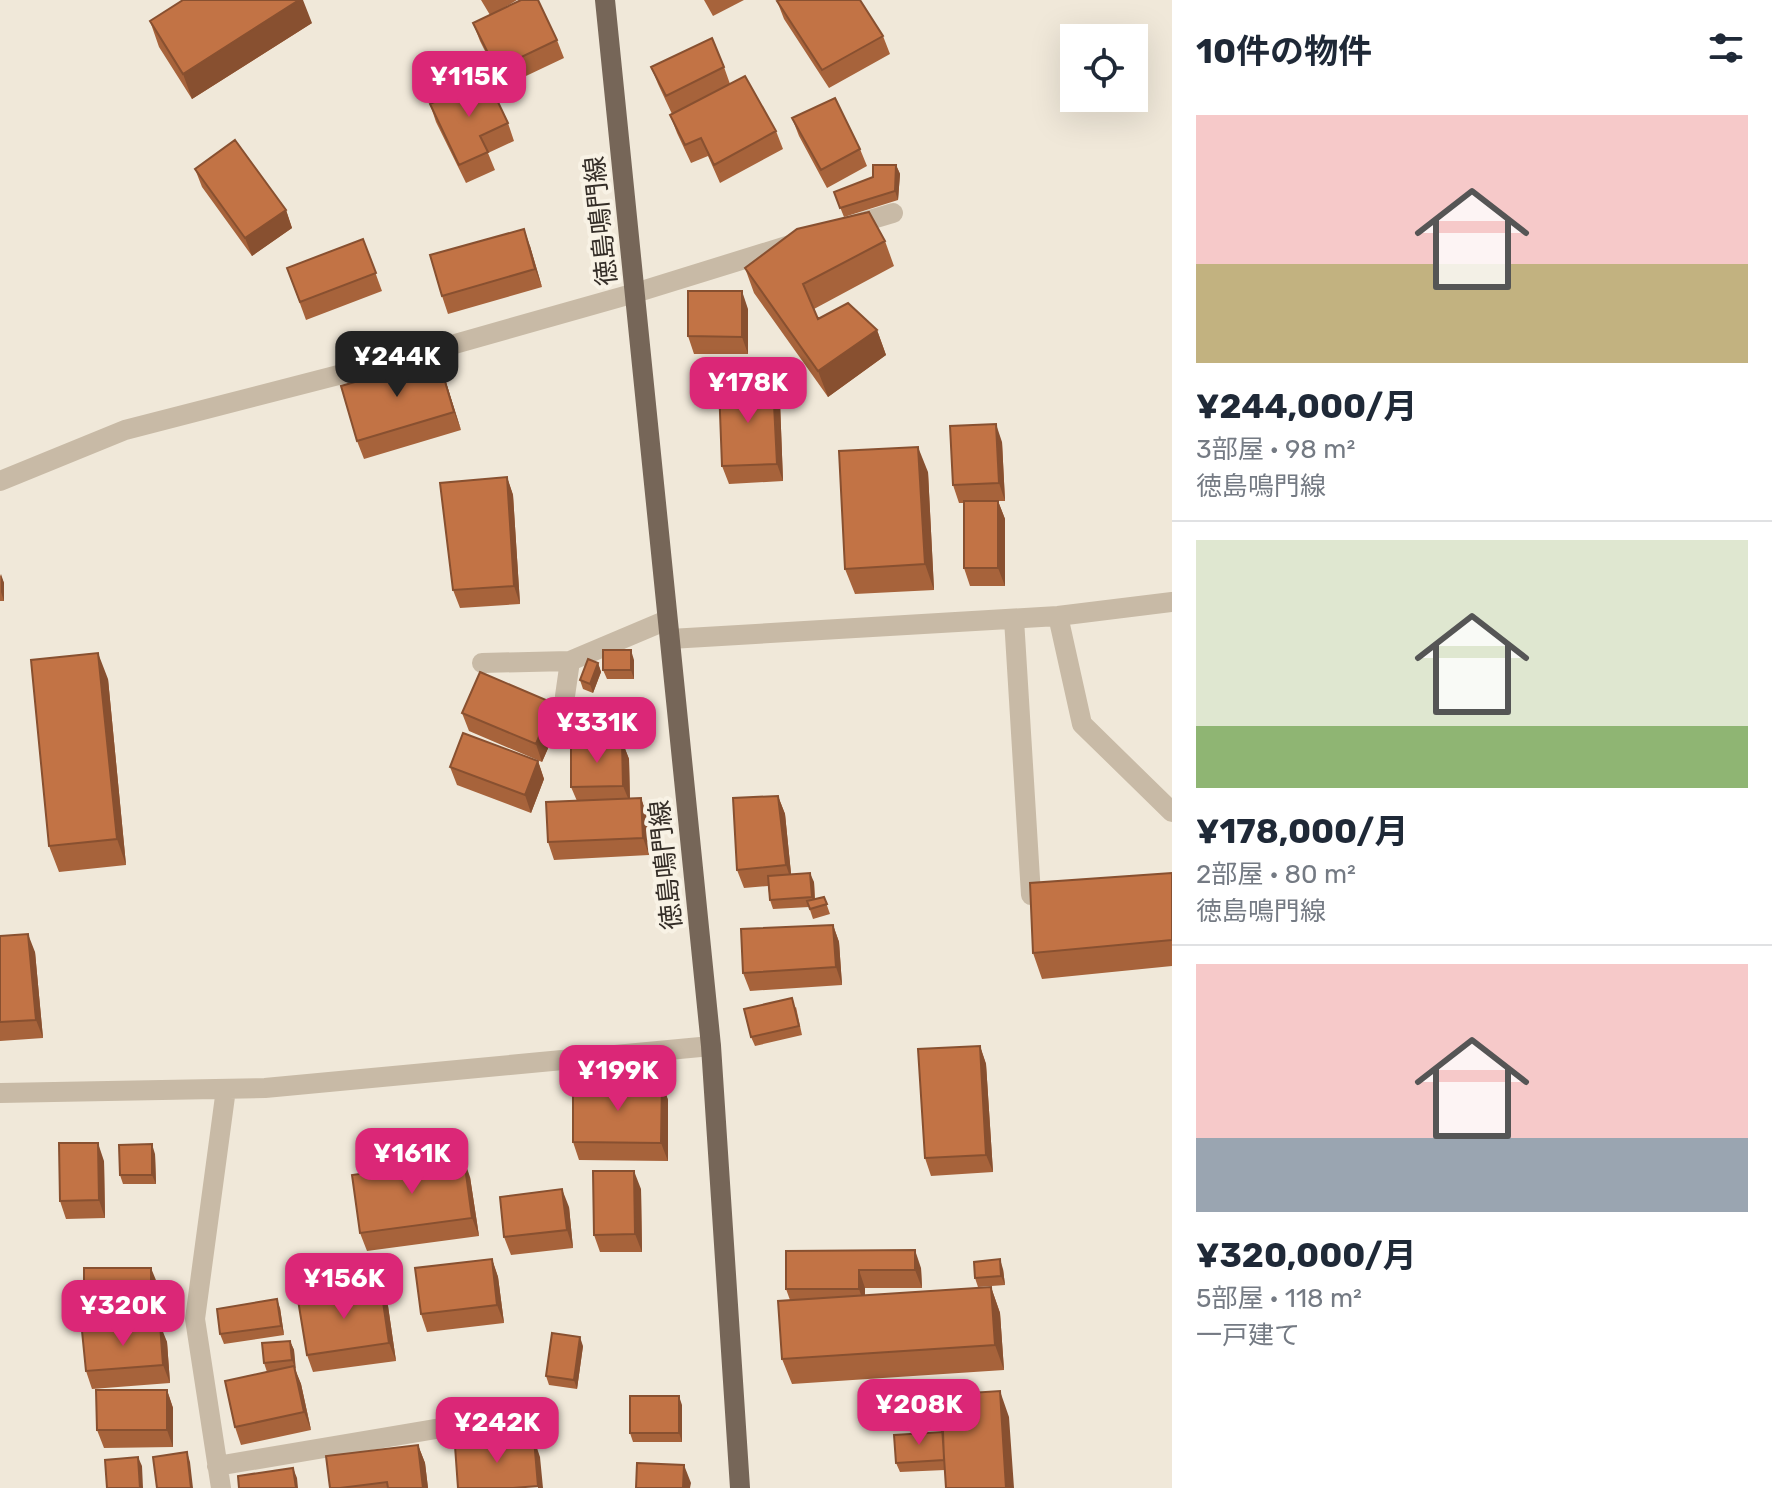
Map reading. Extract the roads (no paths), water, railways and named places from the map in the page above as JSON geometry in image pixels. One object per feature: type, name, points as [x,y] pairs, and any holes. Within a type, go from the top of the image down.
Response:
[{"type":"main road","name":"徳島鳴門線","points":[[605,0],[711,1046],[740,1488]]},
{"type":"street","points":[[0,481],[125,430],[416,355],[635,293],[893,213]]},
{"type":"street","points":[[482,663],[570,661],[668,630],[1014,619],[1172,602]]},
{"type":"street","points":[[1058,616],[1082,724],[1172,812]]},
{"type":"street","points":[[1014,619],[1031,895]]},
{"type":"street","points":[[565,696],[570,661]]},
{"type":"street","points":[[0,1093],[265,1088],[711,1046]]},
{"type":"street","points":[[221,1488],[195,1319],[226,1089]]},
{"type":"street","points":[[217,1466],[524,1414]]}]
